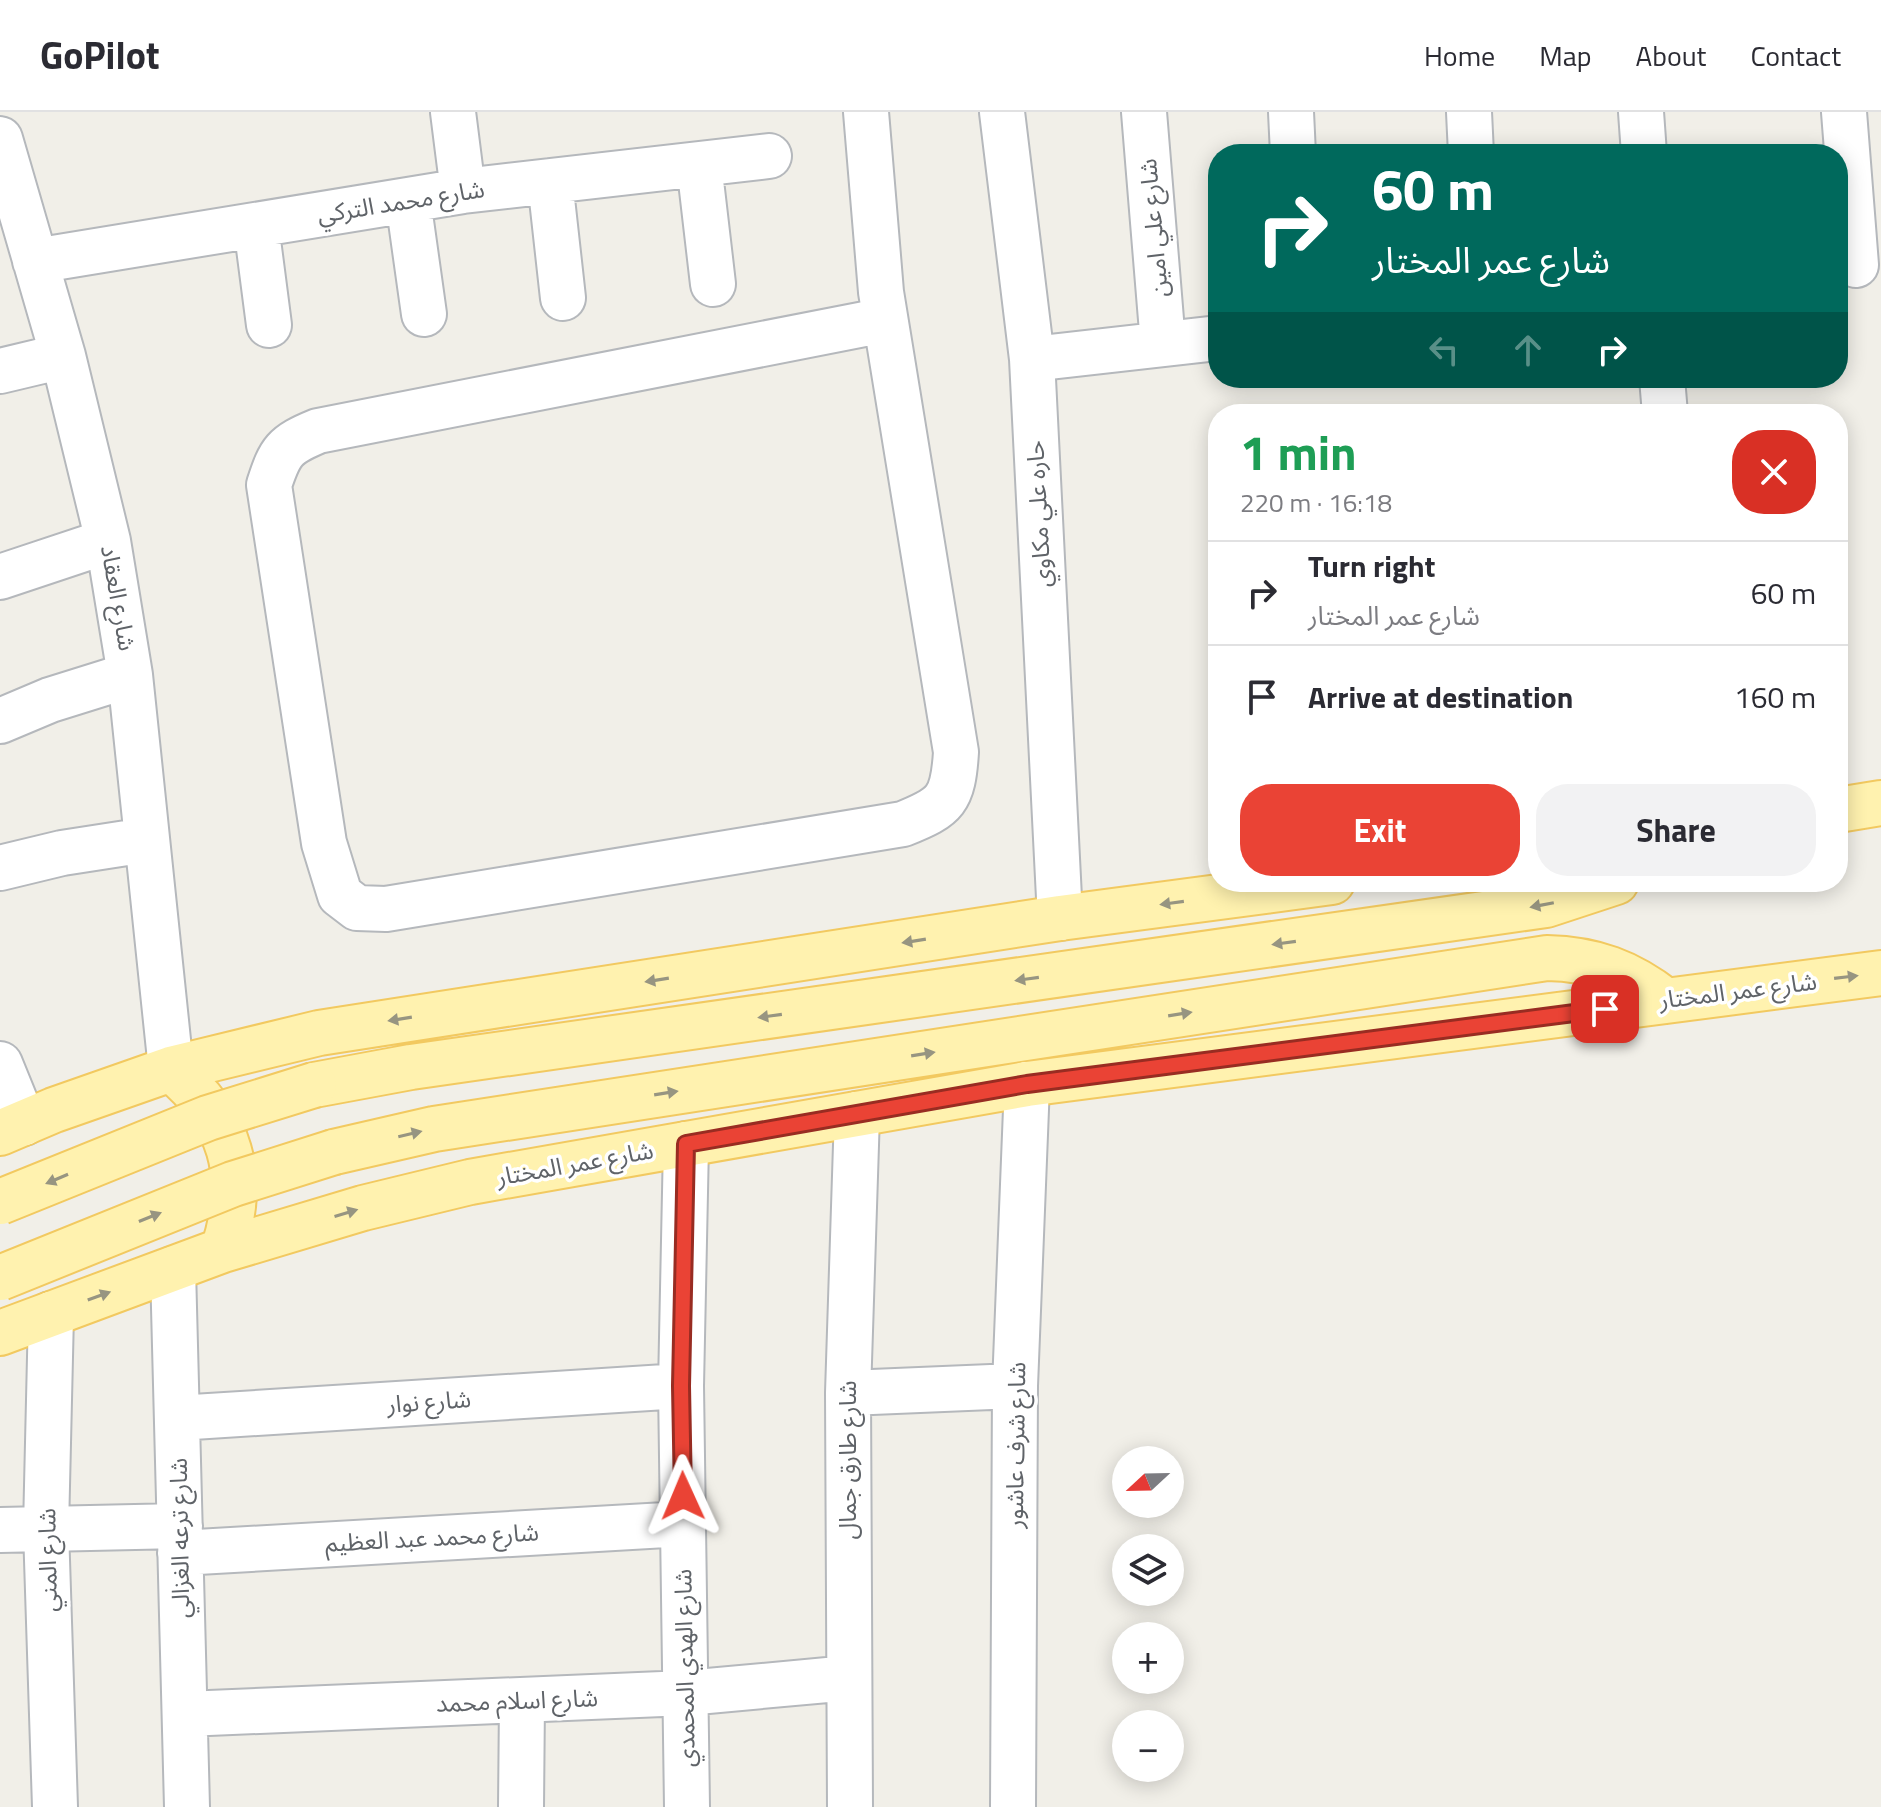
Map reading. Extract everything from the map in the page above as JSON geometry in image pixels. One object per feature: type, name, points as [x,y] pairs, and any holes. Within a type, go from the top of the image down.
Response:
[{"type":"main road","points":[[1848,808],[1881,803]]},
{"type":"main road","points":[[12,1128],[171,1069],[256,1047],[382,1022],[1060,918],[1256,892]]},
{"type":"main road","points":[[0,1202],[208,1118],[314,1085],[427,1064],[1546,905],[1586,892]]},
{"type":"main road","points":[[0,1278],[233,1184],[334,1152],[434,1129],[1547,958],[1573,959],[1611,968],[1646,985],[1666,1001]]},
{"type":"main road","name":"شارع عمر المختار","points":[[0,1333],[223,1250],[363,1208],[470,1182],[1027,1084],[1881,973]]},
{"type":"main road","points":[[171,1069],[203,1099],[225,1137],[233,1165],[236,1194],[232,1223],[223,1250]]},
{"type":"street","points":[[0,116],[23,112]]},
{"type":"street","points":[[453,112],[463,191]]},
{"type":"street","points":[[866,112],[885,320],[956,752],[954,784],[937,811],[903,824],[386,909],[357,908],[340,895],[324,843],[269,485],[277,459],[294,441],[318,431],[885,320]]},
{"type":"street","name":"حاره علي مكاوي","points":[[1002,112],[1032,359],[1060,918]]},
{"type":"street","name":"شارع علي امين","points":[[1144,112],[1163,344]]},
{"type":"street","points":[[1291,112],[1293,144]]},
{"type":"street","points":[[1469,112],[1471,144]]},
{"type":"street","points":[[1641,112],[1643,144]]},
{"type":"street","points":[[1844,112],[1847,144]]},
{"type":"street","name":"شارع العقاد","points":[[0,139],[63,356],[108,541],[130,675],[171,1069]]},
{"type":"street","points":[[1848,155],[1858,264]]},
{"type":"street","name":"شارع محمد التركي","points":[[35,261],[463,191],[769,156]]},
{"type":"street","points":[[699,164],[713,284]]},
{"type":"street","points":[[550,181],[563,298]]},
{"type":"street","points":[[408,200],[424,314]]},
{"type":"street","points":[[256,225],[269,325]]},
{"type":"street","points":[[1032,359],[1208,339]]},
{"type":"street","points":[[0,371],[63,356]]},
{"type":"street","points":[[0,577],[108,541]]},
{"type":"street","points":[[0,721],[50,700],[130,675]]},
{"type":"street","points":[[0,868],[62,853],[146,840]]},
{"type":"street","points":[[0,1064],[12,1128]]},
{"type":"street","name":"شارع شرف عاشور","points":[[1013,1807],[1015,1386],[1027,1084]]},
{"type":"street","name":"شارع طارق جمال","points":[[850,1807],[848,1393],[857,1114]]},
{"type":"street","name":"شارع الهدي المحمدي","points":[[686,1144],[681,1386],[687,1807]]},
{"type":"street","name":"شارع ترعه الغزالي","points":[[173,1269],[187,1807]]},
{"type":"street","name":"شارع المني","points":[[51,1314],[46,1529],[55,1807]]},
{"type":"street","name":"شارع نوار","points":[[177,1418],[681,1386]]},
{"type":"street","points":[[848,1393],[1015,1386]]},
{"type":"street","name":"شارع محمد عبد العظيم","points":[[0,1530],[46,1529],[180,1539],[683,1524]]},
{"type":"street","name":"شارع اسلام محمد","points":[[185,1714],[686,1693],[849,1678]]},
{"type":"street","points":[[521,1807],[522,1701]]},
{"type":"route","points":[[683,1496],[681,1386],[686,1144],[1027,1084],[1605,1009]]}]
